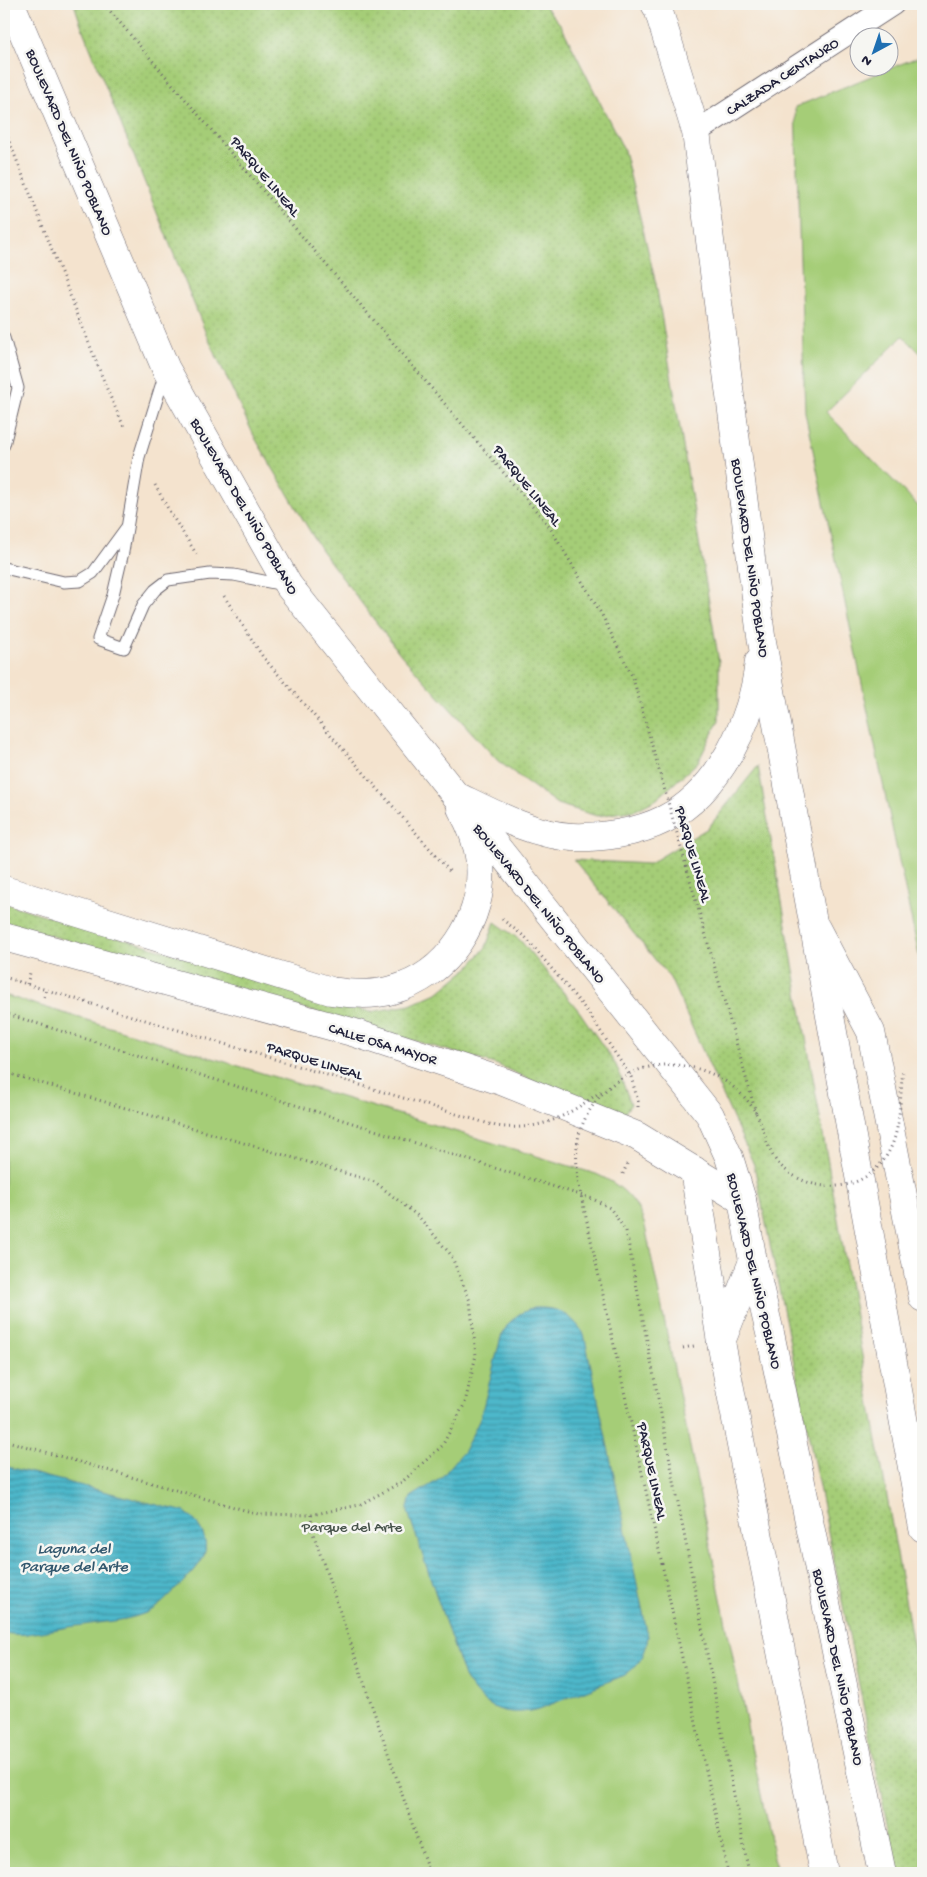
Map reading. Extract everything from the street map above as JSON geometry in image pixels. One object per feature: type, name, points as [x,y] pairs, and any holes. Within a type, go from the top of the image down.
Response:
[{"type":"main road","name":"BOULEVARD DEL NIÑO POBLANO","points":[[10,4],[166,369],[288,586],[710,1115],[729,1157],[742,1200],[753,1261],[770,1333],[882,1873]]},
{"type":"main road","name":"BOULEVARD DEL NIÑO POBLANO","points":[[655,4],[696,132],[761,636],[923,1528]]},
{"type":"main road","points":[[453,794],[506,819],[533,829],[570,837],[608,836],[642,828],[664,820],[686,806],[715,776],[731,750],[753,694],[761,636]]},
{"type":"main road","points":[[4,890],[331,991],[361,995],[392,990],[414,982],[435,968],[455,948],[470,924],[478,900],[480,862],[470,826],[453,794]]},
{"type":"main road","points":[[812,920],[871,1032],[918,1249],[923,1298]]},
{"type":"main road","name":"CALLE OSA MAYOR","points":[[4,937],[352,1032],[504,1082],[637,1136],[742,1200]]},
{"type":"main road","points":[[694,1170],[721,1342],[824,1873]]},
{"type":"main road","points":[[721,1342],[753,1261]]},
{"type":"street","name":"CALZADA CENTAURO","points":[[696,132],[893,4]]},
{"type":"lane","points":[[4,338],[18,388],[4,444]]},
{"type":"lane","points":[[166,369],[139,457],[113,595],[98,639],[124,648],[143,605],[155,590],[168,580],[210,574],[234,574],[288,586]]},
{"type":"lane","points":[[4,568],[64,582],[80,581],[93,573],[127,526]]},
{"type":"path","name":"PARQUE LINEAL","points":[[104,4],[549,526],[597,606],[633,678],[756,1113],[774,1158],[797,1179],[817,1186],[831,1187],[844,1185],[867,1176],[877,1167],[889,1151],[896,1130],[903,1070]]},
{"type":"path","points":[[4,128],[109,394],[139,457],[171,514],[263,657],[447,869],[478,900],[526,938],[587,1011],[631,1077],[638,1101],[637,1136],[623,1174]]},
{"type":"path","name":"PARQUE LINEAL","points":[[4,977],[496,1126],[531,1127],[561,1118],[632,1073],[655,1066],[682,1065],[696,1067],[723,1079],[739,1092],[756,1113]]},
{"type":"path","points":[[44,997],[46,990]]},
{"type":"path","points":[[4,1013],[594,1199],[610,1208],[626,1231],[749,1873]]},
{"type":"path","points":[[4,1072],[375,1182],[419,1217],[451,1255],[470,1301],[476,1355],[465,1403],[442,1446],[402,1482],[359,1505],[310,1515],[258,1514],[4,1440]]},
{"type":"path","name":"PARQUE LINEAL","points":[[614,1083],[600,1096],[588,1113],[580,1133],[576,1149],[578,1181],[728,1873]]},
{"type":"path","points":[[310,1515],[312,1530],[429,1873]]},
{"type":"green space","points":[[74,4],[543,4],[561,25],[624,150],[656,284],[719,662],[719,720],[698,762],[657,799],[636,810],[597,816],[557,804],[498,761],[401,655],[321,550],[255,438],[207,336],[84,33]]},
{"type":"green space","points":[[923,55],[923,356],[903,336],[826,412],[923,511],[923,975],[805,412],[795,107],[866,78],[900,78],[900,64]]},
{"type":"green space","points":[[758,766],[923,1701],[923,1873],[897,1873],[754,1165],[670,978],[574,860],[649,864],[708,828]]},
{"type":"green space","points":[[4,903],[370,1012],[410,1005],[439,992],[469,967],[486,947],[495,922],[520,940],[579,1011],[616,1065],[631,1104],[619,1121],[498,1065],[4,922]]},
{"type":"green space","name":"Parque del Arte","points":[[4,995],[596,1174],[613,1183],[627,1194],[642,1216],[645,1226],[777,1873],[4,1873]]},
{"type":"water","points":[[533,1308],[556,1310],[563,1313],[574,1321],[584,1334],[648,1636],[646,1648],[641,1658],[635,1667],[625,1675],[539,1709],[515,1712],[505,1711],[487,1703],[471,1688],[464,1677],[408,1512],[408,1507],[411,1497],[440,1479],[464,1451],[480,1419],[501,1337],[508,1324],[519,1314]]},
{"type":"water","name":"Laguna del Parque del Arte","points":[[4,1466],[185,1512],[197,1523],[204,1537],[205,1552],[202,1560],[193,1572],[167,1598],[158,1606],[143,1614],[121,1620],[34,1633],[4,1633]]}]
